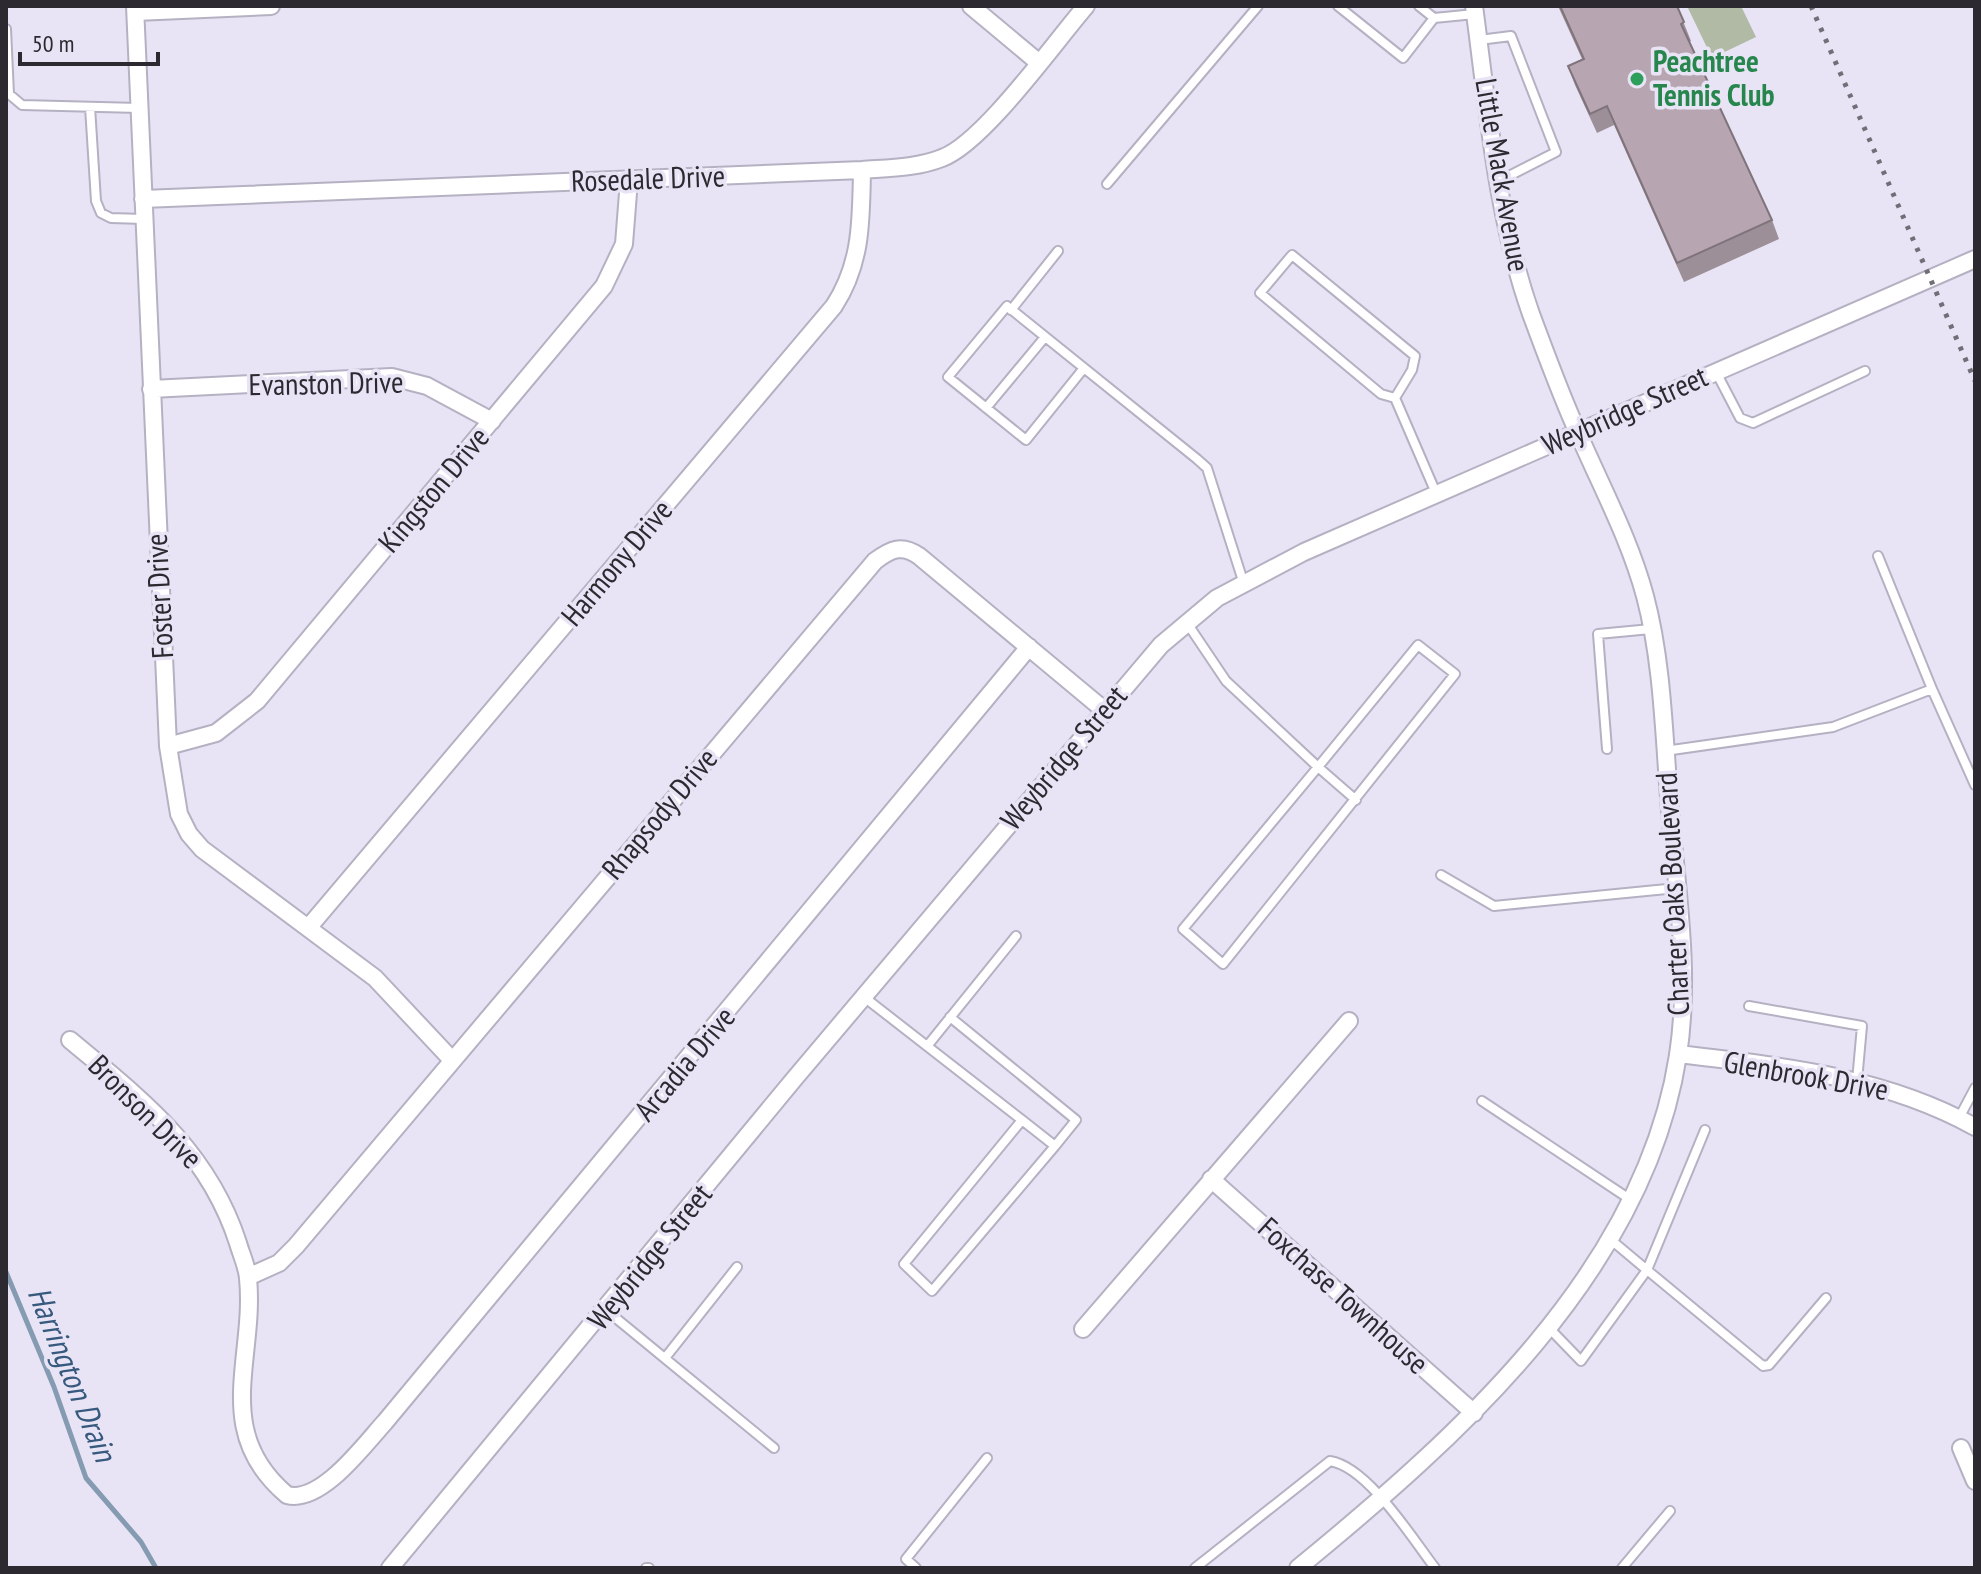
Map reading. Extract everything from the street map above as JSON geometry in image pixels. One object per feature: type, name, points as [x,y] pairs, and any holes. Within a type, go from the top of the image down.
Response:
[{"type":"street","points":[[135,9],[271,6]]},
{"type":"street","points":[[971,6],[1038,62]]},
{"type":"street","name":"Rosedale Drive","points":[[143,199],[862,170],[926,163],[958,150],[985,126],[1086,6]]},
{"type":"street","name":"Foster Drive","points":[[135,9],[168,746],[179,814],[189,834],[202,849],[375,978],[452,1060]]},
{"type":"street","name":"Little Mack Avenue","points":[[1475,10],[1499,181],[1519,276],[1577,432]]},
{"type":"street","name":"Harmony Drive","points":[[308,928],[834,306],[854,271],[858,255],[862,170]]},
{"type":"street","name":"Kingston Drive","points":[[168,746],[216,733],[257,701],[492,421],[614,271],[626,235],[629,180]]},
{"type":"street","name":"Weybridge Street","points":[[390,1568],[863,996],[1104,710],[1186,622],[1243,581],[1975,259]]},
{"type":"street","name":"Evanston Drive","points":[[151,389],[392,377],[427,386],[492,421]]},
{"type":"street","name":"Charter Oaks Boulevard","points":[[1298,1568],[1382,1499],[1474,1413],[1547,1326],[1610,1239],[1659,1136],[1678,1054],[1682,959],[1651,629],[1631,551],[1577,432]]},
{"type":"street","name":"Rhapsody Drive","points":[[248,1277],[279,1263],[296,1246],[875,561],[889,551],[905,548],[919,556],[1104,710]]},
{"type":"street","name":"Arcadia Drive","points":[[336,1474],[577,1195],[1029,647]]},
{"type":"street","points":[[1083,1329],[1349,1021]]},
{"type":"street","name":"Bronson Drive","points":[[70,1040],[140,1099],[202,1166],[228,1213],[248,1277],[241,1399],[248,1439],[265,1472],[287,1495],[305,1495],[336,1474]]},
{"type":"street","name":"Glenbrook Drive","points":[[1678,1054],[1772,1065],[1857,1081],[1909,1095],[1975,1127]]},
{"type":"street","name":"Foxchase Townhouse","points":[[1211,1179],[1474,1413]]},
{"type":"street","points":[[1961,1448],[1975,1481]]},
{"type":"lane","points":[[1107,184],[1258,6]]},
{"type":"lane","points":[[1338,6],[1403,58],[1434,18],[1475,10]]},
{"type":"lane","points":[[1419,6],[1434,18]]},
{"type":"lane","points":[[6,29],[9,94],[15,101],[22,105],[139,108]]},
{"type":"lane","points":[[1479,40],[1511,36],[1556,152],[1499,181]]},
{"type":"lane","points":[[90,107],[96,201],[101,213],[111,218],[144,219]]},
{"type":"lane","points":[[1011,310],[1058,251]]},
{"type":"lane","points":[[1292,255],[1415,356],[1412,370],[1395,398],[1381,394],[1260,293],[1292,255]]},
{"type":"lane","points":[[1084,368],[1026,440],[948,377],[1007,306],[1011,310],[1084,368],[1207,468],[1243,581]]},
{"type":"lane","points":[[986,408],[1045,337]]},
{"type":"lane","points":[[1715,372],[1740,418],[1753,423],[1865,371]]},
{"type":"lane","points":[[1395,398],[1437,494]]},
{"type":"lane","points":[[1878,556],[1975,785]]},
{"type":"lane","points":[[1186,622],[1226,681],[1356,800]]},
{"type":"lane","points":[[1607,749],[1598,634],[1651,629]]},
{"type":"lane","points":[[1418,645],[1455,674],[1223,964],[1183,929],[1318,767],[1418,645]]},
{"type":"lane","points":[[1664,751],[1833,727],[1932,689]]},
{"type":"lane","points":[[1441,875],[1494,906],[1677,888]]},
{"type":"lane","points":[[928,1045],[1016,936]]},
{"type":"lane","points":[[863,996],[1055,1146]]},
{"type":"lane","points":[[1749,1006],[1862,1026],[1857,1081]]},
{"type":"lane","points":[[950,1017],[1076,1120],[932,1291],[904,1264],[1022,1120]]},
{"type":"lane","points":[[1959,1118],[1975,1088]]},
{"type":"lane","points":[[1482,1101],[1631,1200]]},
{"type":"lane","points":[[1547,1326],[1581,1361],[1647,1270],[1705,1130]]},
{"type":"lane","points":[[1610,1239],[1763,1366],[1769,1365],[1826,1298]]},
{"type":"lane","points":[[665,1358],[737,1267]]},
{"type":"lane","points":[[606,1310],[774,1448]]},
{"type":"lane","points":[[916,1568],[906,1559],[987,1458]]},
{"type":"lane","points":[[1195,1568],[1330,1461],[1344,1463],[1382,1499],[1435,1568]]},
{"type":"lane","points":[[1622,1568],[1670,1511]]},
{"type":"green space","points":[[1687,6],[1741,6],[1756,37],[1712,58]]},
{"type":"building","points":[[1560,6],[1677,6],[1684,22],[1681,24],[1772,220],[1677,263],[1607,106],[1590,114],[1568,66],[1584,59]]},
{"type":"waterway","name":"Harrington Drain","points":[[6,1272],[54,1387],[86,1478],[141,1542],[156,1568]]},
{"type":"railway","points":[[1811,6],[1975,381]]},
{"type":"place","name":"Peachtree Tennis Club","points":[[1637,79]]}]
